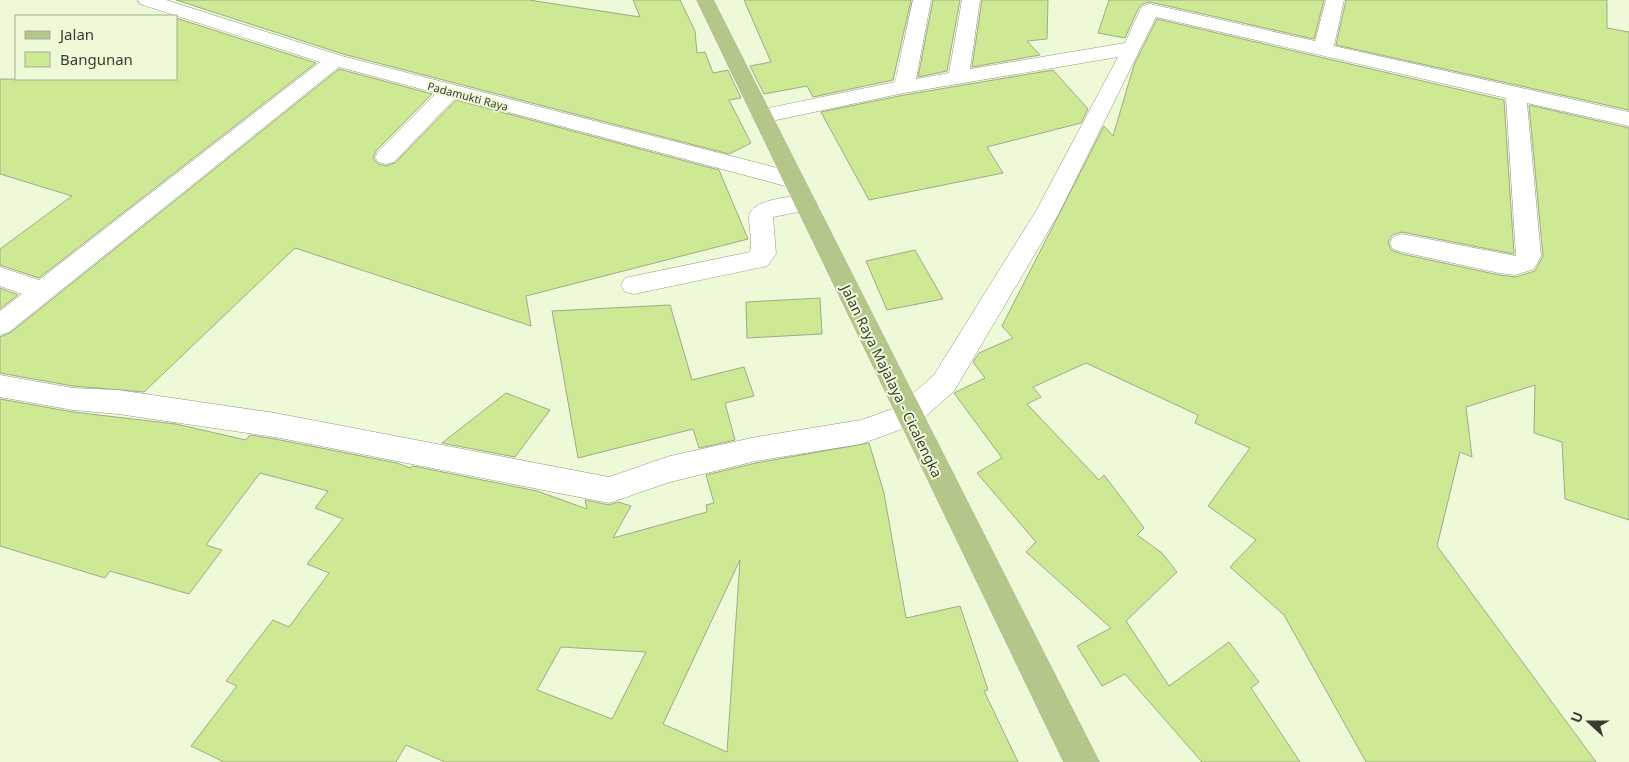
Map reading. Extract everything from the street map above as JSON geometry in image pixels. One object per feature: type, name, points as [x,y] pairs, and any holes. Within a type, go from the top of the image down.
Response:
[{"type":"main road","name":"Jalan Raya Majalaya - Cicalengka","points":[[704,0],[908,415],[1082,762]]},
{"type":"street","name":"Padamukti Raya","points":[[147,0],[335,60],[799,191]]},
{"type":"street","points":[[904,87],[922,0]]},
{"type":"street","points":[[958,78],[971,0]]},
{"type":"street","points":[[1322,51],[1336,0]]},
{"type":"street","points":[[0,386],[73,399],[118,402],[275,424],[609,490],[670,469],[756,449],[861,432],[908,415],[944,383],[1047,213],[1133,48],[1144,5],[1322,51],[1629,119]]},
{"type":"street","points":[[762,116],[904,87],[1133,48]]},
{"type":"street","points":[[0,325],[335,60]]},
{"type":"street","points":[[386,156],[450,91]]},
{"type":"street","points":[[1402,243],[1499,264],[1515,266],[1525,263],[1529,256],[1516,94]]},
{"type":"street","points":[[634,285],[758,260],[764,254],[760,218],[763,212],[799,191]]},
{"type":"street","points":[[0,276],[43,291]]},
{"type":"building","points":[[176,0],[529,0],[640,17],[633,0],[680,0],[695,31],[697,53],[705,52],[713,73],[728,70],[741,98],[729,100],[751,143],[729,154],[343,54]]},
{"type":"building","points":[[744,0],[911,0],[893,80],[813,97],[807,86],[764,94],[750,66],[771,62]]},
{"type":"building","points":[[933,0],[960,0],[947,71],[918,77]]},
{"type":"building","points":[[982,0],[1048,0],[1047,39],[1027,41],[1040,55],[972,67]]},
{"type":"building","points":[[1109,0],[1324,0],[1314,39],[1150,2],[1142,4],[1138,9],[1125,38],[1098,33]]},
{"type":"building","points":[[1346,0],[1607,0],[1607,28],[1629,32],[1629,110],[1336,45]]},
{"type":"building","points":[[178,19],[316,63],[39,278],[0,265],[0,249],[72,196],[0,174],[0,79],[178,80]]},
{"type":"building","points":[[1157,19],[1504,100],[1514,254],[1402,232],[1392,235],[1388,242],[1391,250],[1402,254],[1499,275],[1516,277],[1535,271],[1543,256],[1529,105],[1629,128],[1629,520],[1565,499],[1562,442],[1534,433],[1535,385],[1466,407],[1472,457],[1460,452],[1437,546],[1596,762],[1366,762],[1284,615],[1230,567],[1256,540],[1208,506],[1250,448],[1195,423],[1198,415],[1086,363],[1033,387],[1041,397],[1027,404],[1099,480],[1104,475],[1144,528],[1137,535],[1162,553],[1177,572],[1126,621],[1169,686],[1229,642],[1259,682],[1251,688],[1300,762],[1202,762],[1125,674],[1102,686],[1077,646],[1111,628],[1026,552],[1036,542],[977,473],[1002,458],[954,393],[985,378],[973,362],[979,353],[1013,338],[1002,326],[1104,126],[1113,136],[1134,65]]},
{"type":"building","points":[[339,69],[432,94],[376,151],[373,158],[378,164],[386,166],[395,163],[456,100],[719,170],[748,239],[526,296],[531,326],[295,248],[144,392],[73,386],[0,373],[0,337],[10,333]]},
{"type":"building","points":[[1053,70],[1088,109],[1081,123],[987,147],[1003,173],[869,200],[821,112],[904,95]]},
{"type":"building","points":[[915,250],[943,299],[887,310],[866,261]]},
{"type":"building","points":[[0,288],[18,295],[0,309]]},
{"type":"building","points":[[820,298],[822,334],[747,338],[746,302]]},
{"type":"building","points":[[670,305],[692,380],[744,367],[754,396],[725,403],[735,440],[699,448],[693,429],[578,458],[552,311]]},
{"type":"building","points":[[506,393],[550,410],[515,457],[442,443]]},
{"type":"building","points":[[0,399],[73,412],[176,424],[246,440],[250,435],[275,439],[397,463],[410,468],[413,466],[537,491],[587,509],[585,500],[609,505],[618,502],[631,506],[613,538],[707,512],[706,505],[714,503],[706,475],[756,463],[869,443],[884,493],[906,618],[960,606],[988,690],[984,691],[1018,762],[445,762],[406,745],[396,762],[224,762],[191,746],[237,686],[226,681],[273,620],[289,627],[329,573],[307,564],[343,519],[315,508],[328,491],[260,473],[206,545],[222,550],[189,594],[110,571],[105,578],[0,546]],"holes":[[[740,560],[727,752],[663,724]],[[561,647],[646,652],[612,719],[537,690]]]}]
